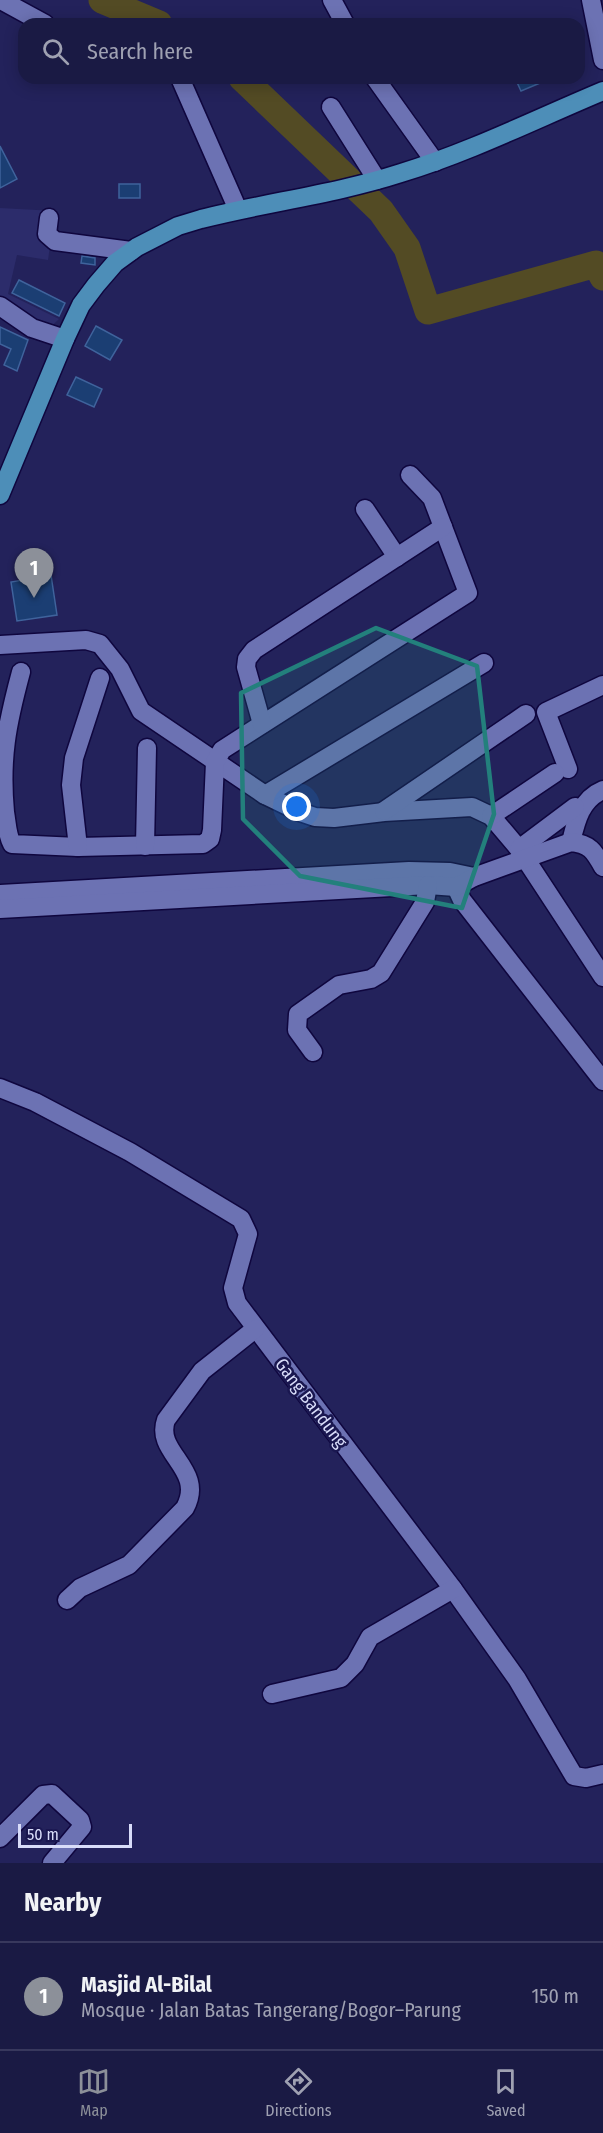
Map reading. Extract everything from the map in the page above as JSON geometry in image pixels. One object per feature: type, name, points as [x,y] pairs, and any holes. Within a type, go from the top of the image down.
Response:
[{"type":"main road","points":[[0,495],[81,305],[115,263],[131,250],[178,226],[238,210],[349,189],[435,162],[603,91]]},
{"type":"street","points":[[1,0],[34,18]]},
{"type":"street","points":[[332,0],[342,18]]},
{"type":"street","points":[[591,0],[603,60]]},
{"type":"street","points":[[183,84],[238,210]]},
{"type":"street","points":[[379,84],[435,162]]},
{"type":"street","points":[[330,107],[376,180]]},
{"type":"street","points":[[49,218],[47,234],[55,241],[131,250]]},
{"type":"street","points":[[0,306],[32,328],[65,339]]},
{"type":"street","points":[[21,672],[3,741],[3,795],[12,844],[78,847],[203,844],[210,839],[215,762],[222,750],[468,593],[432,498],[410,475]]},
{"type":"street","points":[[365,509],[397,557]]},
{"type":"street","points":[[262,724],[246,667],[247,659],[254,650],[443,527]]},
{"type":"street","points":[[0,645],[86,640],[100,644],[120,669],[141,711],[265,795],[315,817],[472,807],[491,816],[522,854],[603,977]]},
{"type":"street","points":[[265,795],[484,663]]},
{"type":"street","points":[[78,847],[72,776],[74,759],[100,678]]},
{"type":"street","points":[[491,816],[561,771],[546,712],[601,692]]},
{"type":"street","points":[[384,812],[526,714]]},
{"type":"street","points":[[145,846],[147,748]]},
{"type":"street","points":[[571,842],[579,812],[601,790]]},
{"type":"street","points":[[522,854],[575,807]]},
{"type":"street","points":[[0,909],[428,885],[456,887],[522,854],[571,842],[592,848],[603,867]]},
{"type":"street","points":[[0,894],[409,871],[450,872],[474,877]]},
{"type":"street","points":[[313,1052],[297,1030],[298,1014],[339,986],[371,979],[381,974],[425,902],[428,885]]},
{"type":"street","points":[[456,887],[462,900],[603,1082]]},
{"type":"street","name":"Gang Bandung","points":[[0,1088],[35,1102],[130,1152],[240,1219],[248,1234],[233,1288],[233,1296],[255,1329],[453,1589],[517,1679],[574,1776],[586,1778],[603,1774]]},
{"type":"street","points":[[67,1600],[80,1588],[129,1564],[185,1508],[191,1497],[190,1480],[168,1443],[164,1428],[166,1420],[202,1371],[255,1329]]},
{"type":"street","points":[[272,1694],[341,1678],[355,1664],[370,1637],[453,1589]]},
{"type":"street","points":[[0,1838],[43,1795],[52,1794],[80,1820],[82,1827],[52,1863]]},
{"type":"highlighted area","points":[[376,628],[477,666],[494,814],[462,908],[300,876],[243,819],[241,693]]},
{"type":"shaded area","points":[[0,208],[55,211],[48,260],[17,255],[8,294],[59,319],[40,337],[0,319]]},
{"type":"building","points":[[518,84],[538,84],[521,91]]},
{"type":"building","points":[[0,146],[17,179],[0,188]]},
{"type":"building","points":[[119,184],[140,184],[140,198],[119,198]]},
{"type":"building","points":[[82,256],[95,258],[95,265],[81,263]]},
{"type":"building","points":[[19,280],[65,303],[59,316],[12,293]]},
{"type":"building","points":[[96,326],[122,340],[110,360],[85,346]]},
{"type":"building","points":[[0,327],[28,340],[17,371],[4,365],[11,349],[0,344]]},
{"type":"building","points":[[76,377],[102,389],[94,407],[67,395]]},
{"type":"building","points":[[51,575],[57,615],[17,621],[11,582]]},
{"type":"waterway","points":[[102,0],[145,18]]},
{"type":"waterway","points":[[248,84],[381,211],[407,248],[428,311],[596,264],[603,277]]},
{"type":"place","name":"Masjid Al-Bilal","points":[[34,598]]}]
